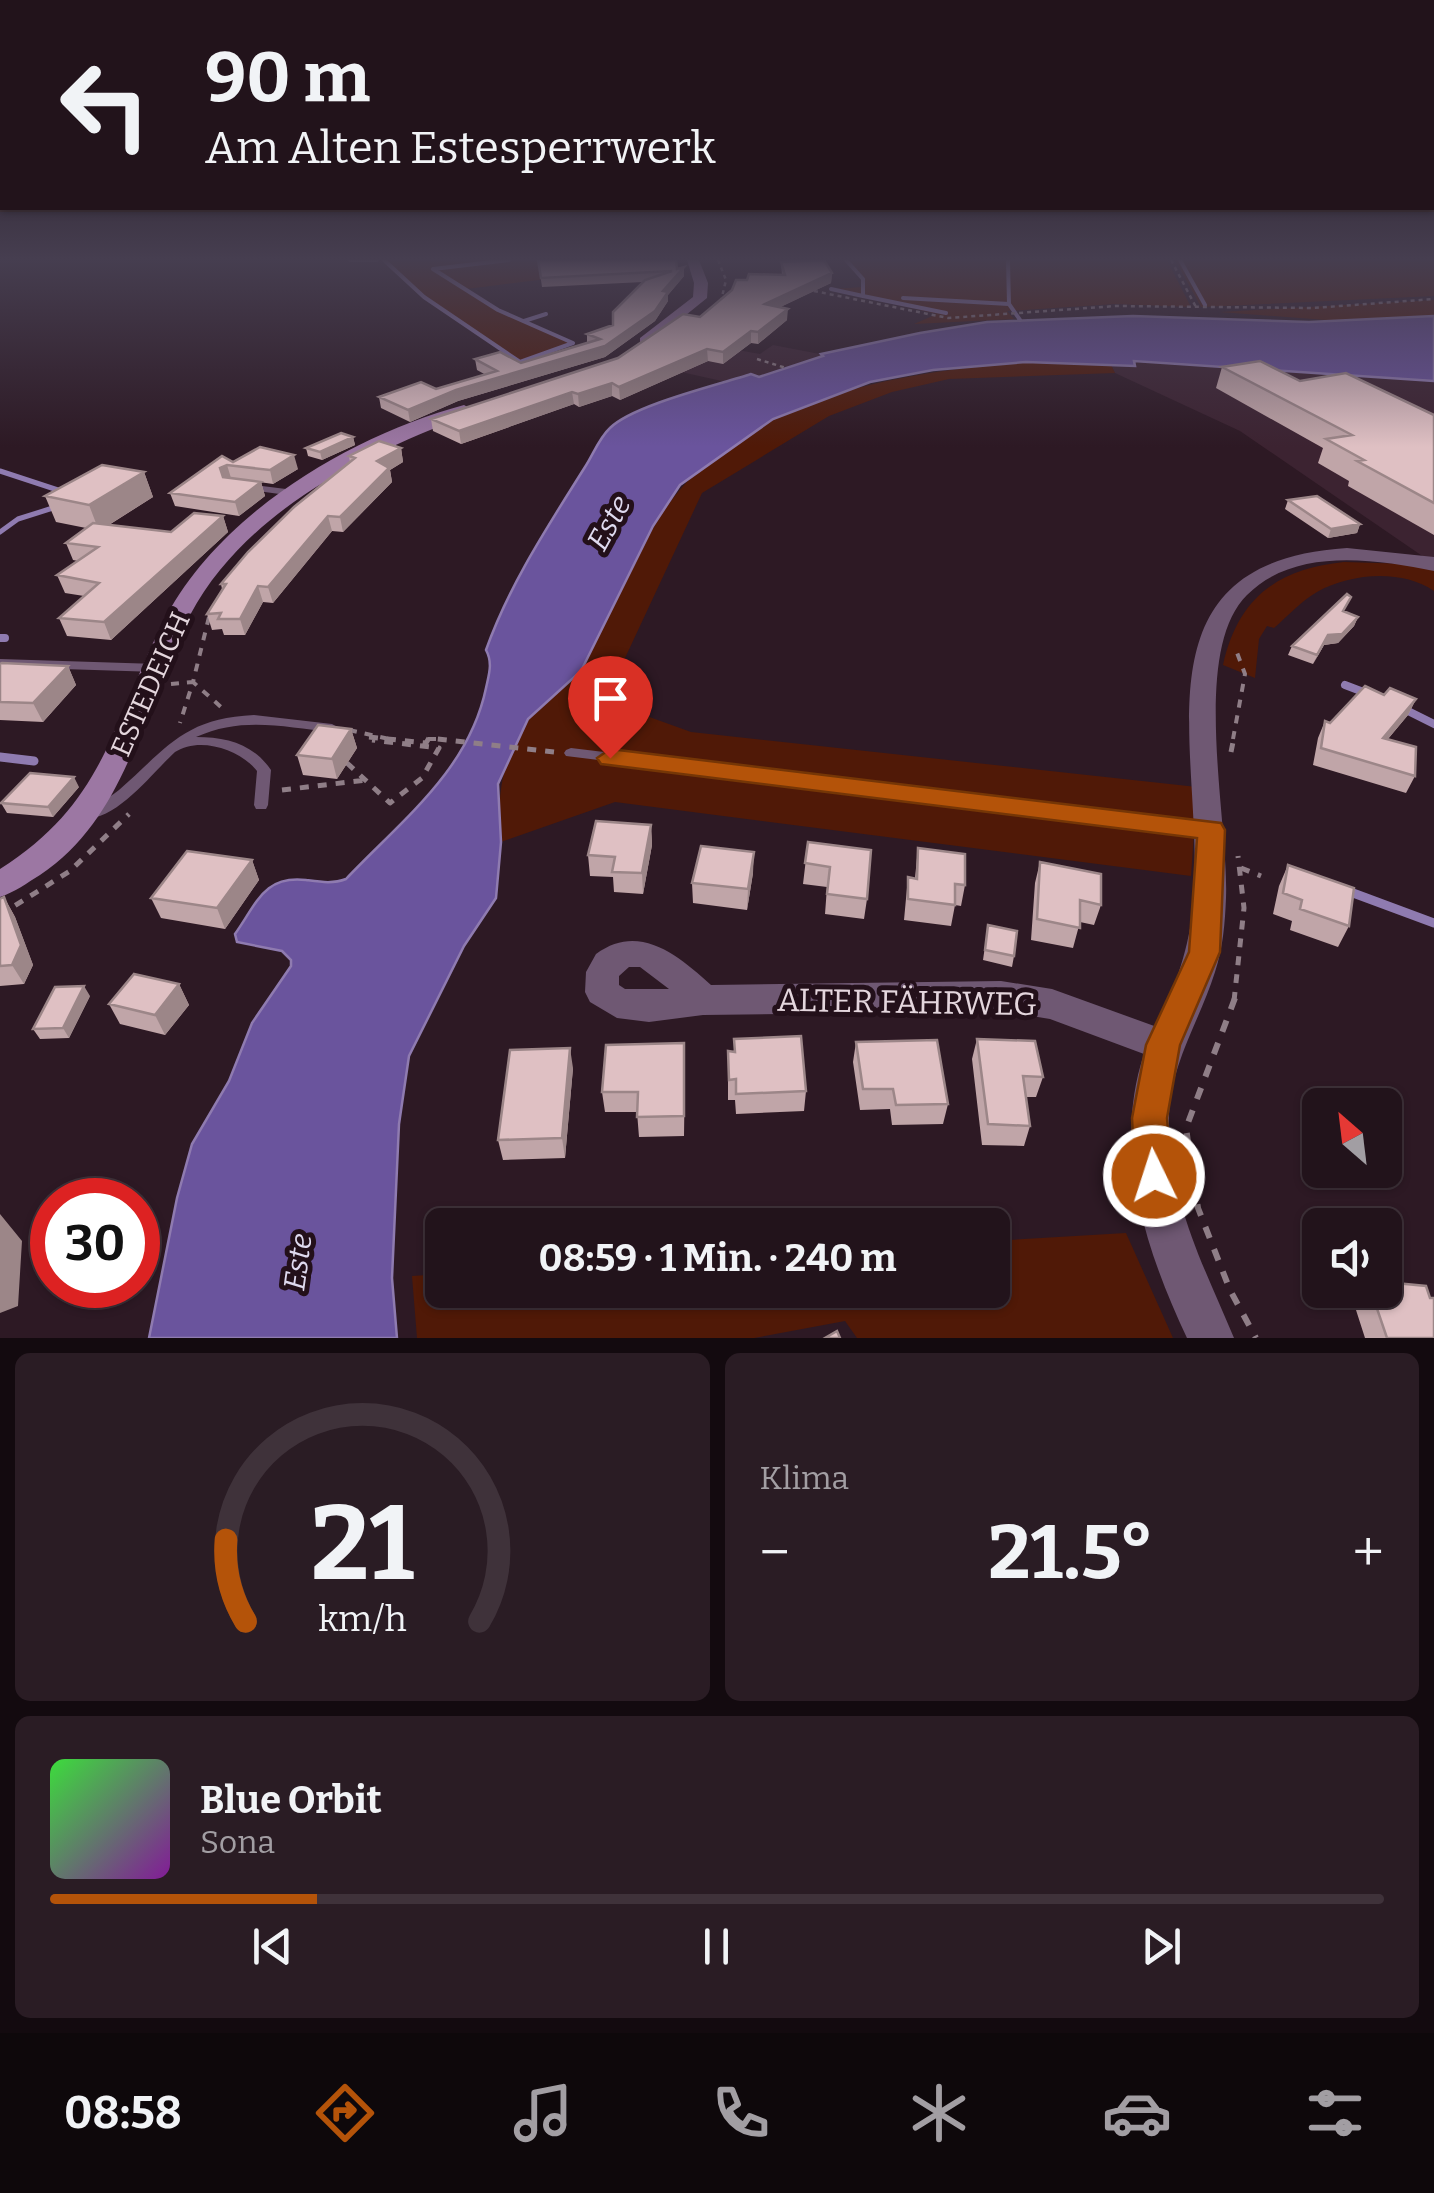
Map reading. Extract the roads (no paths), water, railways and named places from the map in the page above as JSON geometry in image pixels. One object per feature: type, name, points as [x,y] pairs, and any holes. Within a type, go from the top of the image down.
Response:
[{"type":"street","points":[[631,351],[668,322]]},
{"type":"street","name":"ESTEDEICH","points":[[0,885],[52,854],[85,816],[160,676],[178,616],[209,568],[242,534],[294,493],[363,451],[481,404]]},
{"type":"street","points":[[1211,1338],[1188,1294],[1156,1204],[1149,1118],[1163,1045],[1204,952],[1224,835],[1204,673],[1208,642],[1220,613],[1232,599],[1268,572],[1312,557],[1368,554],[1434,564]]},
{"type":"street","name":"ALTER FÄHRWEG","points":[[703,1000],[1001,996],[1052,1004],[1163,1045]]},
{"type":"lane","points":[[231,484],[294,493]]},
{"type":"lane","points":[[0,663],[160,676]]},
{"type":"lane","points":[[85,816],[117,801],[174,743],[198,728],[232,717],[350,730]]},
{"type":"lane","points":[[174,743],[219,742],[243,748],[264,770],[263,799]]},
{"type":"lane","points":[[571,754],[1224,835]]},
{"type":"water","name":"Este","points":[[984,322],[1434,322],[1434,381],[1134,361],[1135,366],[1026,362],[933,370],[870,382],[773,419],[680,485],[653,526],[581,671],[528,719],[498,784],[501,842],[496,898],[464,946],[409,1056],[399,1124],[392,1278],[397,1338],[149,1338],[155,1308],[160,1308],[160,1283],[192,1144],[229,1081],[252,1023],[291,966],[291,960],[282,951],[237,942],[235,934],[256,902],[280,882],[346,879],[449,769],[477,717],[489,673],[486,650],[506,602],[606,432],[637,411],[656,404],[751,374],[759,377],[821,354]]},
{"type":"waterway","points":[[462,322],[520,362],[573,343],[526,322]]},
{"type":"waterway","points":[[0,471],[67,493]]},
{"type":"waterway","points":[[0,532],[18,519],[59,506]]},
{"type":"waterway","points":[[0,638],[5,638]]},
{"type":"waterway","points":[[1345,685],[1366,693]]},
{"type":"waterway","points":[[1402,708],[1434,724]]},
{"type":"waterway","points":[[0,757],[34,761]]},
{"type":"waterway","points":[[1345,890],[1434,923]]}]
